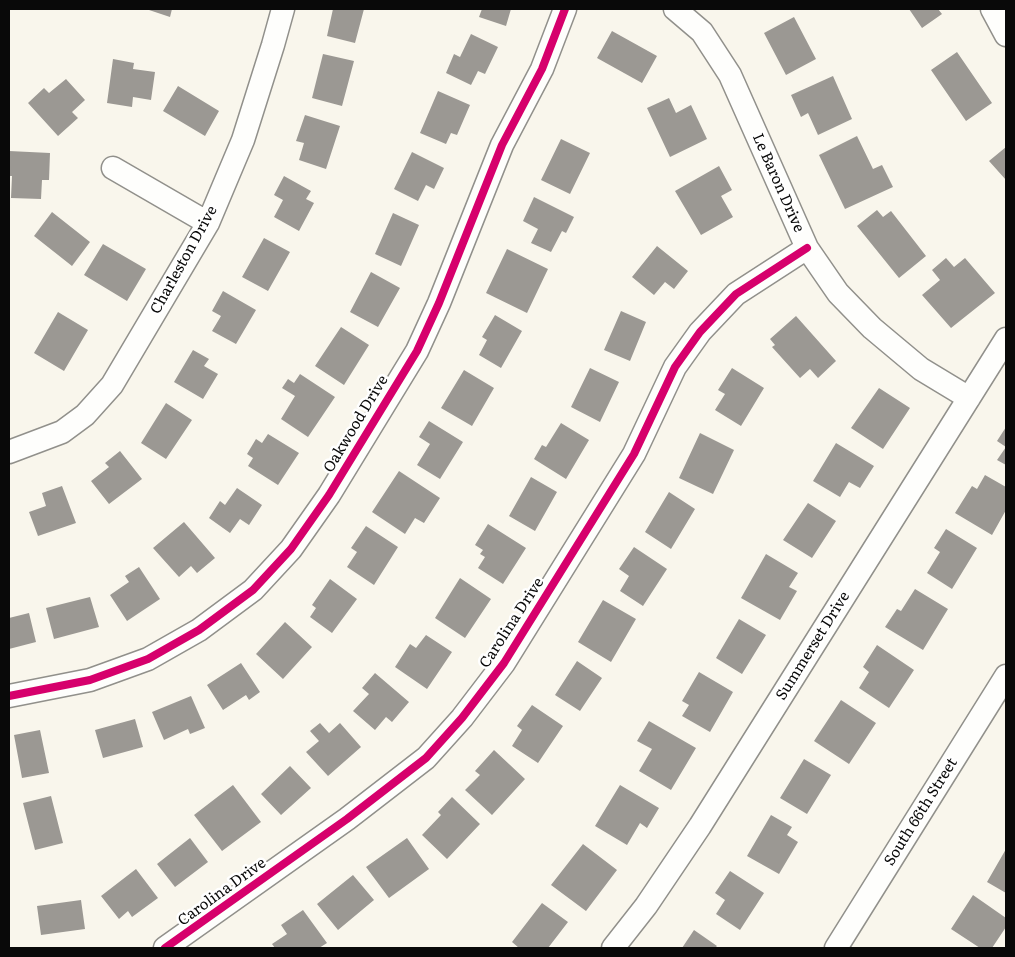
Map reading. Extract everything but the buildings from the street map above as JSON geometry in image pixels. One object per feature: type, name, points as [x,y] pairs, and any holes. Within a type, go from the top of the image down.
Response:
[{"type":"street","name":"Charleston Drive","points":[[9,452],[62,432],[86,415],[112,385],[208,223],[243,140],[273,46],[282,9]]},
{"type":"street","name":"Oakwood Drive","points":[[9,696],[90,680],[148,659],[198,630],[253,590],[291,549],[329,495],[417,351],[439,303],[502,145],[542,69],[565,9]]},
{"type":"street","name":"Le Baron Drive","points":[[676,9],[702,32],[730,75],[806,248],[838,293],[872,328],[921,369],[968,398]]},
{"type":"street","points":[[992,9],[1006,35]]},
{"type":"street","points":[[113,168],[208,223]]},
{"type":"street","name":"Carolina Drive","points":[[165,948],[347,819],[426,758],[462,718],[504,663],[634,454],[675,367],[700,332],[736,294],[806,248]]},
{"type":"street","name":"Summerset Drive","points":[[613,948],[646,906],[700,826],[1006,339]]},
{"type":"street","name":"South 66th Street","points":[[836,948],[1006,676]]},
{"type":"cycle path","points":[[9,696],[90,680],[148,659],[199,630],[253,590],[291,549],[329,495],[417,351],[439,303],[502,145],[542,69],[565,9]]},
{"type":"cycle path","points":[[165,948],[347,819],[426,758],[462,718],[504,663],[634,454],[675,367],[700,332],[736,294],[807,248]]}]
